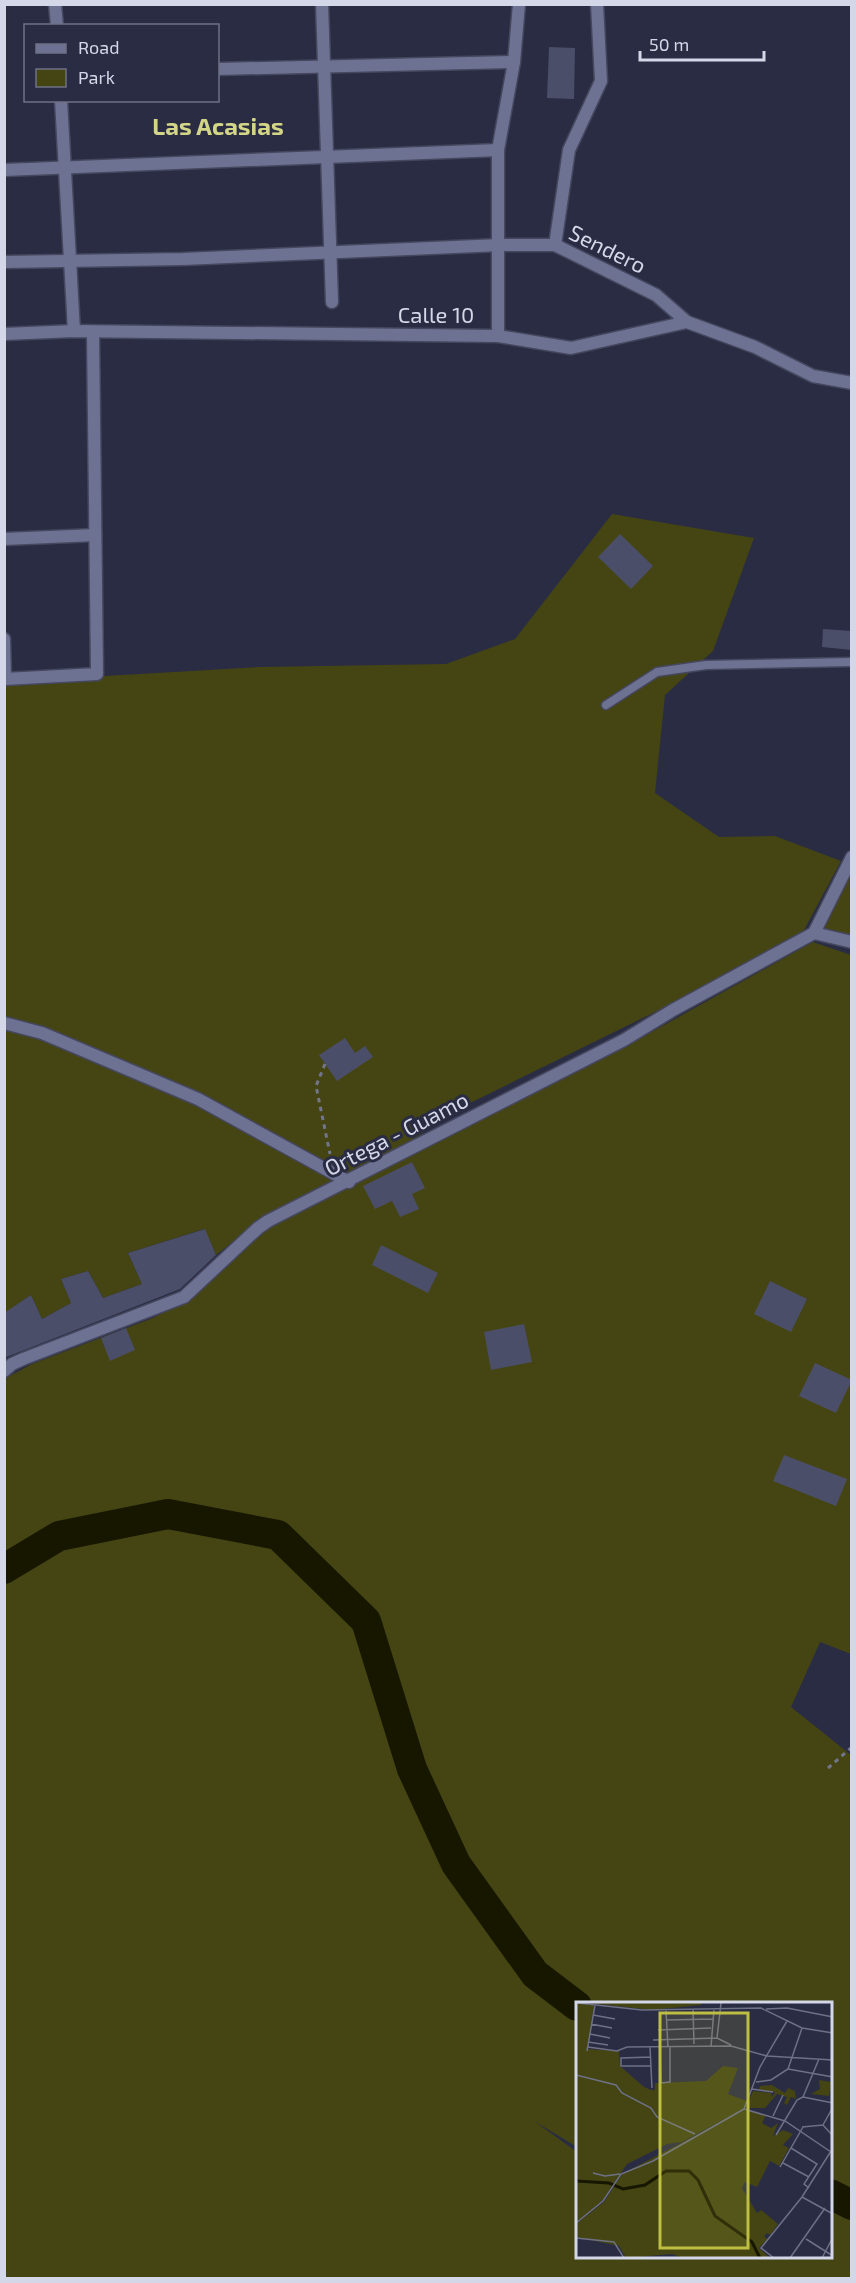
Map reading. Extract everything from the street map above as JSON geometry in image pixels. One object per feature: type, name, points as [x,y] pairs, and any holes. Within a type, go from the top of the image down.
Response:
[{"type":"street","points":[[55,4],[57,24]]},
{"type":"street","points":[[321,4],[332,302]]},
{"type":"street","points":[[498,336],[500,245],[498,150],[514,62],[519,4]]},
{"type":"street","points":[[555,244],[569,150],[601,81],[597,4]]},
{"type":"street","points":[[219,69],[514,62]]},
{"type":"street","points":[[61,102],[74,332]]},
{"type":"street","points":[[4,170],[498,150]]},
{"type":"street","name":"Sendero","points":[[4,262],[183,259],[555,244],[656,295],[687,322]]},
{"type":"street","points":[[687,322],[755,347],[813,376],[852,383]]},
{"type":"street","name":"Calle 10","points":[[4,334],[93,332],[498,336],[571,348],[687,322]]},
{"type":"street","points":[[4,639],[5,679],[97,674],[93,332]]},
{"type":"street","points":[[4,539],[95,535]]},
{"type":"street","points":[[852,856],[814,933],[852,942]]},
{"type":"street","name":"Ortega - Guamo","points":[[4,1371],[23,1359],[184,1297],[258,1228],[624,1040],[673,1010],[814,933]]},
{"type":"street","points":[[4,1023],[42,1033],[198,1099],[348,1182]]},
{"type":"lane","points":[[606,705],[657,672],[706,665],[852,662]]},
{"type":"path","points":[[325,1064],[316,1086],[334,1174]]},
{"type":"path","points":[[828,1768],[852,1747]]},
{"type":"green space","points":[[612,514],[754,538],[713,651],[665,695],[655,793],[719,837],[775,836],[841,861],[802,934],[655,1012],[460,1108],[395,1151],[349,1174],[337,1168],[335,1180],[266,1216],[216,1255],[204,1229],[128,1253],[142,1284],[103,1298],[88,1271],[61,1279],[71,1303],[42,1319],[31,1295],[5,1313],[5,679],[260,667],[446,664],[515,639]]},
{"type":"green space","points":[[851,870],[851,935],[822,928]]},
{"type":"green space","points":[[813,942],[851,955],[851,1654],[820,1642],[791,1707],[851,1755],[851,2278],[5,2278],[4,1379],[32,1364],[153,1318],[186,1300],[270,1227],[589,1062],[641,1038]]},
{"type":"building","points":[[549,47],[575,48],[574,99],[547,98]]},
{"type":"building","points":[[620,534],[653,566],[631,589],[598,557]]},
{"type":"building","points":[[823,629],[852,631],[852,650],[822,647]]},
{"type":"building","points":[[345,1038],[355,1053],[365,1046],[373,1057],[337,1081],[319,1055]]},
{"type":"building","points":[[412,1162],[425,1188],[412,1194],[419,1209],[400,1217],[392,1201],[375,1209],[363,1186]]},
{"type":"building","points":[[205,1229],[216,1255],[180,1289],[4,1358],[4,1313],[31,1295],[42,1319],[71,1303],[61,1279],[88,1271],[103,1298],[142,1284],[128,1253]]},
{"type":"building","points":[[381,1245],[438,1273],[428,1293],[372,1265]]},
{"type":"building","points":[[770,1281],[807,1299],[791,1332],[754,1314]]},
{"type":"building","points":[[524,1324],[532,1362],[491,1370],[484,1332]]},
{"type":"building","points":[[126,1328],[135,1350],[110,1361],[101,1338]]},
{"type":"building","points":[[815,1363],[852,1380],[836,1413],[799,1396]]},
{"type":"building","points":[[784,1455],[847,1479],[836,1506],[773,1481]]},
{"type":"waterway","points":[[4,1569],[59,1536],[168,1514],[278,1535],[366,1621],[412,1769],[456,1864],[535,1974],[576,2005]]},
{"type":"waterway","points":[[832,2195],[852,2205]]},
{"type":"district","name":"Las Acasias","points":[[218,125]]}]
